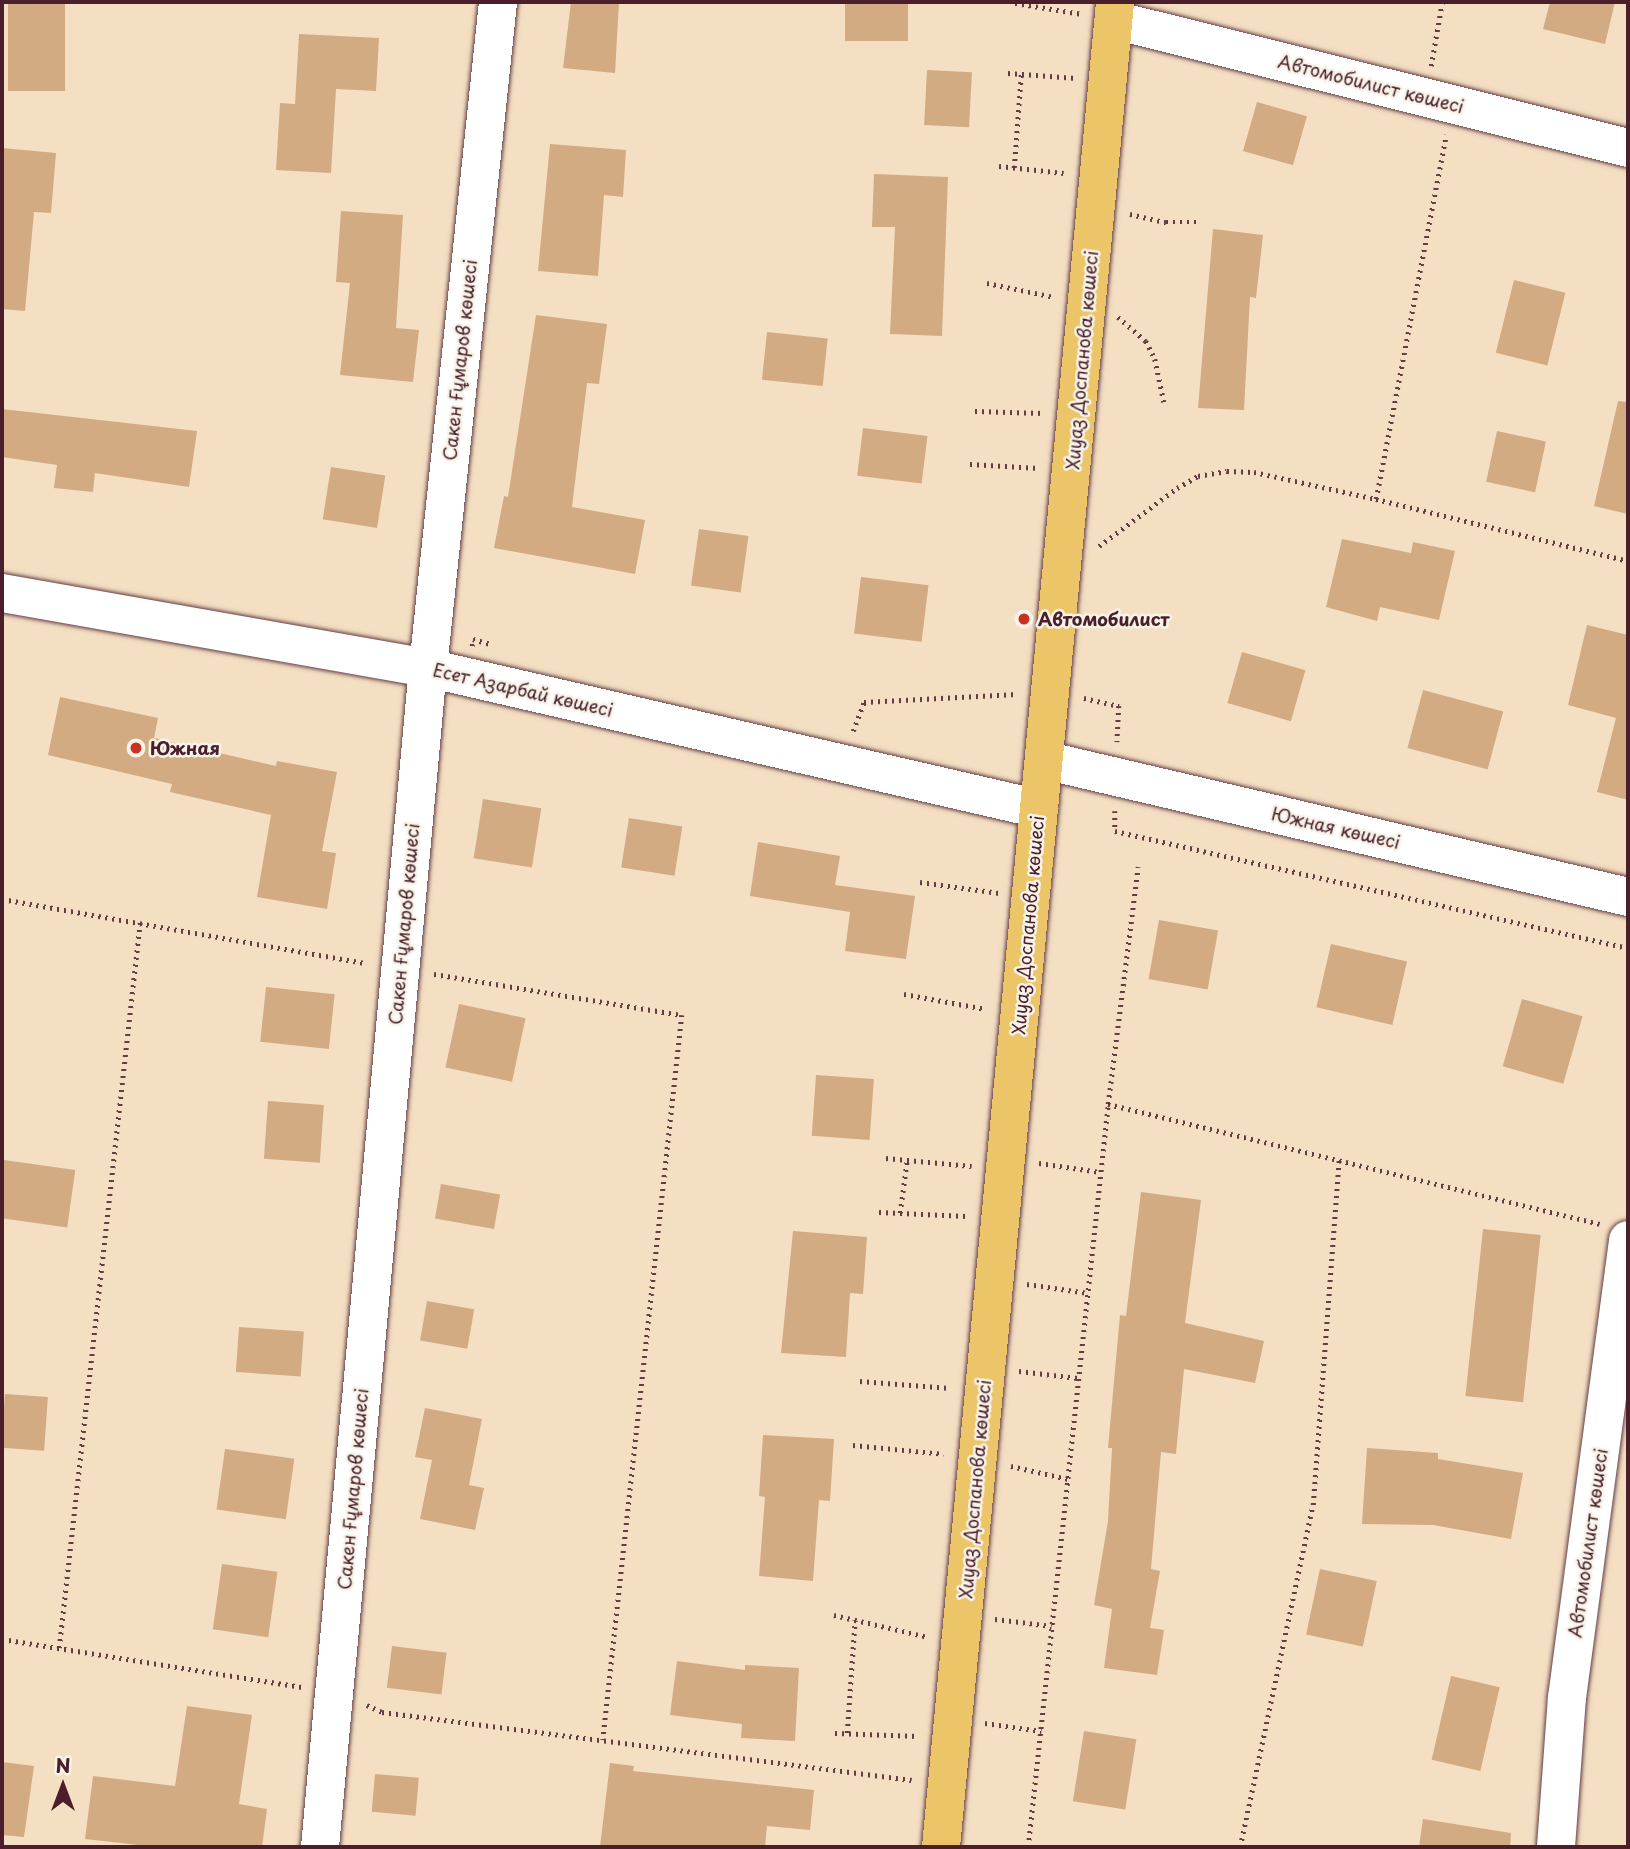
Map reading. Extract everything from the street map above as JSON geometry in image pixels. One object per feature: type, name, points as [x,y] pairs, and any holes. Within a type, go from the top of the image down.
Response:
[{"type":"main road","name":"Хиуаз Доспанова көшесі","points":[[941,1847],[1115,11]]},
{"type":"street","name":"Сакен Ғұмаров көшесі","points":[[320,1847],[428,668],[498,2]]},
{"type":"street","name":"Автомобилист көшесі","points":[[1115,11],[1438,101],[1628,148]]},
{"type":"street","name":"Есет Азарбай көшесі","points":[[2,593],[428,668],[1039,809]]},
{"type":"street","name":"Южная көшесі","points":[[1044,760],[1628,897]]},
{"type":"street","name":"Автомобилист көшесі","points":[[1556,1847],[1567,1698],[1622,1233]]},
{"type":"path","points":[[1376,499],[1438,101],[1442,2]]},
{"type":"path","points":[[1014,3],[1115,11]]},
{"type":"path","points":[[1008,73],[1108,79]]},
{"type":"path","points":[[1014,168],[1021,74]]},
{"type":"path","points":[[999,166],[1098,189],[1166,222],[1196,222]]},
{"type":"path","points":[[987,283],[1087,304],[1114,314],[1146,341],[1155,359],[1164,402]]},
{"type":"path","points":[[975,411],[1076,414]]},
{"type":"path","points":[[970,464],[1071,471]]},
{"type":"path","points":[[1061,578],[1198,476],[1227,471],[1254,472],[1376,499],[1628,561]]},
{"type":"path","points":[[470,657],[473,639],[500,646]]},
{"type":"path","points":[[849,743],[864,702],[1028,693]]},
{"type":"path","points":[[1083,698],[1119,706],[1117,747]]},
{"type":"path","points":[[1115,800],[1115,831],[1628,948]]},
{"type":"path","points":[[1028,1847],[1100,1172],[1138,867]]},
{"type":"path","points":[[920,882],[1031,897]]},
{"type":"path","points":[[2,899],[682,1016],[603,1741]]},
{"type":"path","points":[[59,1648],[140,923]]},
{"type":"path","points":[[904,994],[1020,1016]]},
{"type":"path","points":[[1108,1104],[1622,1233]]},
{"type":"path","points":[[886,1158],[1100,1172]]},
{"type":"path","points":[[900,1213],[907,1160]]},
{"type":"path","points":[[1240,1847],[1313,1505],[1339,1160]]},
{"type":"path","points":[[879,1212],[1001,1218]]},
{"type":"path","points":[[995,1280],[1087,1293]]},
{"type":"path","points":[[860,1381],[1079,1378]]},
{"type":"path","points":[[853,1445],[978,1458],[1068,1479]]},
{"type":"path","points":[[834,1615],[855,1620],[962,1630],[1052,1626]]},
{"type":"path","points":[[847,1733],[855,1620]]},
{"type":"path","points":[[2,1639],[334,1692],[382,1712],[947,1785]]},
{"type":"path","points":[[835,1733],[952,1728],[1041,1731]]},
{"type":"building","points":[[8,2],[65,2],[65,91],[8,91]]},
{"type":"building","points":[[571,2],[619,2],[615,73],[563,68]]},
{"type":"building","points":[[845,2],[908,2],[908,41],[845,41]]},
{"type":"building","points":[[1550,2],[1615,2],[1605,44],[1543,29]]},
{"type":"building","points":[[299,34],[379,38],[376,91],[336,89],[331,173],[276,170],[280,103],[295,104]]},
{"type":"building","points":[[927,70],[972,72],[969,127],[924,125]]},
{"type":"building","points":[[1257,102],[1307,116],[1293,165],[1243,151]]},
{"type":"building","points":[[550,144],[626,150],[623,197],[604,195],[598,276],[538,271]]},
{"type":"building","points":[[2,148],[56,153],[51,213],[34,212],[25,311],[2,309]]},
{"type":"building","points":[[874,174],[948,177],[942,336],[890,334],[895,227],[872,227]]},
{"type":"building","points":[[341,211],[403,215],[396,328],[419,330],[413,382],[340,375],[350,283],[336,282]]},
{"type":"building","points":[[1213,229],[1263,235],[1256,298],[1250,297],[1244,410],[1198,408]]},
{"type":"building","points":[[1514,280],[1565,293],[1547,366],[1496,353]]},
{"type":"building","points":[[536,315],[607,324],[599,384],[587,383],[572,507],[645,520],[635,574],[494,548],[504,496],[508,497]]},
{"type":"building","points":[[767,332],[828,338],[823,386],[762,380]]},
{"type":"building","points":[[1618,401],[1628,402],[1628,514],[1594,506]]},
{"type":"building","points":[[2,409],[197,431],[189,487],[95,473],[93,492],[54,488],[57,465],[2,457]]},
{"type":"building","points":[[863,428],[928,436],[922,484],[857,476]]},
{"type":"building","points":[[1497,431],[1546,441],[1535,492],[1486,482]]},
{"type":"building","points":[[331,467],[385,476],[377,528],[323,519]]},
{"type":"building","points":[[699,529],[749,536],[741,592],[691,585]]},
{"type":"building","points":[[1342,539],[1411,553],[1413,542],[1455,551],[1439,620],[1380,607],[1377,621],[1326,607]]},
{"type":"building","points":[[861,577],[928,585],[922,642],[854,634]]},
{"type":"building","points":[[1587,625],[1628,635],[1628,800],[1597,792],[1616,718],[1568,705]]},
{"type":"building","points":[[1242,652],[1305,670],[1291,721],[1227,703]]},
{"type":"building","points":[[1423,690],[1503,711],[1488,769],[1407,748]]},
{"type":"building","points":[[60,697],[158,718],[154,738],[276,766],[277,761],[337,772],[322,851],[336,853],[327,909],[257,897],[271,815],[170,792],[172,784],[48,755]]},
{"type":"building","points":[[483,799],[541,808],[532,867],[474,858]]},
{"type":"building","points":[[629,818],[682,826],[675,876],[621,867]]},
{"type":"building","points":[[758,842],[840,856],[835,885],[915,896],[906,959],[845,951],[850,912],[750,896]]},
{"type":"building","points":[[1159,920],[1218,930],[1208,990],[1149,979]]},
{"type":"building","points":[[1331,944],[1407,962],[1392,1025],[1316,1007]]},
{"type":"building","points":[[266,987],[335,994],[329,1049],[260,1042]]},
{"type":"building","points":[[1522,999],[1583,1016],[1563,1084],[1503,1066]]},
{"type":"building","points":[[459,1004],[526,1018],[512,1082],[445,1068]]},
{"type":"building","points":[[816,1075],[874,1079],[870,1140],[812,1136]]},
{"type":"building","points":[[268,1101],[324,1105],[320,1163],[264,1159]]},
{"type":"building","points":[[4,1160],[75,1170],[67,1227],[2,1218]]},
{"type":"building","points":[[441,1184],[500,1194],[494,1229],[435,1218]]},
{"type":"building","points":[[1141,1192],[1201,1200],[1185,1323],[1264,1341],[1255,1383],[1184,1369],[1176,1454],[1161,1452],[1151,1569],[1160,1571],[1150,1628],[1164,1630],[1157,1675],[1104,1668],[1112,1609],[1094,1605],[1108,1521],[1112,1448],[1108,1448],[1120,1315],[1126,1316]]},
{"type":"building","points":[[1483,1229],[1541,1235],[1523,1402],[1465,1396]]},
{"type":"building","points":[[793,1231],[867,1237],[863,1294],[850,1293],[846,1357],[781,1353]]},
{"type":"building","points":[[427,1301],[474,1309],[467,1349],[420,1340]]},
{"type":"building","points":[[239,1327],[304,1332],[301,1376],[236,1372]]},
{"type":"building","points":[[5,1394],[48,1397],[44,1451],[2,1448]]},
{"type":"building","points":[[425,1408],[482,1419],[469,1485],[484,1488],[475,1530],[420,1519],[432,1460],[415,1457]]},
{"type":"building","points":[[763,1435],[834,1439],[830,1501],[819,1500],[813,1581],[759,1576],[765,1497],[759,1496]]},
{"type":"building","points":[[1367,1448],[1438,1453],[1438,1459],[1523,1473],[1511,1539],[1433,1525],[1362,1524]]},
{"type":"building","points":[[225,1449],[294,1459],[286,1519],[217,1509]]},
{"type":"building","points":[[222,1564],[277,1572],[268,1637],[213,1629]]},
{"type":"building","points":[[1320,1569],[1377,1581],[1363,1647],[1306,1635]]},
{"type":"building","points":[[392,1646],[447,1653],[441,1694],[387,1688]]},
{"type":"building","points":[[677,1661],[745,1670],[745,1665],[799,1668],[795,1741],[741,1738],[742,1724],[670,1715]]},
{"type":"building","points":[[1451,1676],[1500,1687],[1480,1771],[1432,1760]]},
{"type":"building","points":[[187,1706],[252,1715],[239,1804],[267,1809],[262,1847],[156,1847],[85,1839],[93,1776],[175,1786]]},
{"type":"building","points":[[1084,1731],[1136,1739],[1125,1809],[1073,1801]]},
{"type":"building","points":[[2,1762],[34,1766],[24,1837],[2,1835]]},
{"type":"building","points":[[610,1763],[634,1766],[633,1771],[814,1790],[810,1830],[767,1826],[765,1847],[600,1847]]},
{"type":"building","points":[[375,1774],[419,1778],[416,1816],[372,1812]]},
{"type":"building","points":[[1423,1819],[1511,1833],[1510,1847],[1419,1847]]},
{"type":"place","name":"Автомобилист","points":[[1024,619]]},
{"type":"place","name":"Южная","points":[[136,748]]}]
